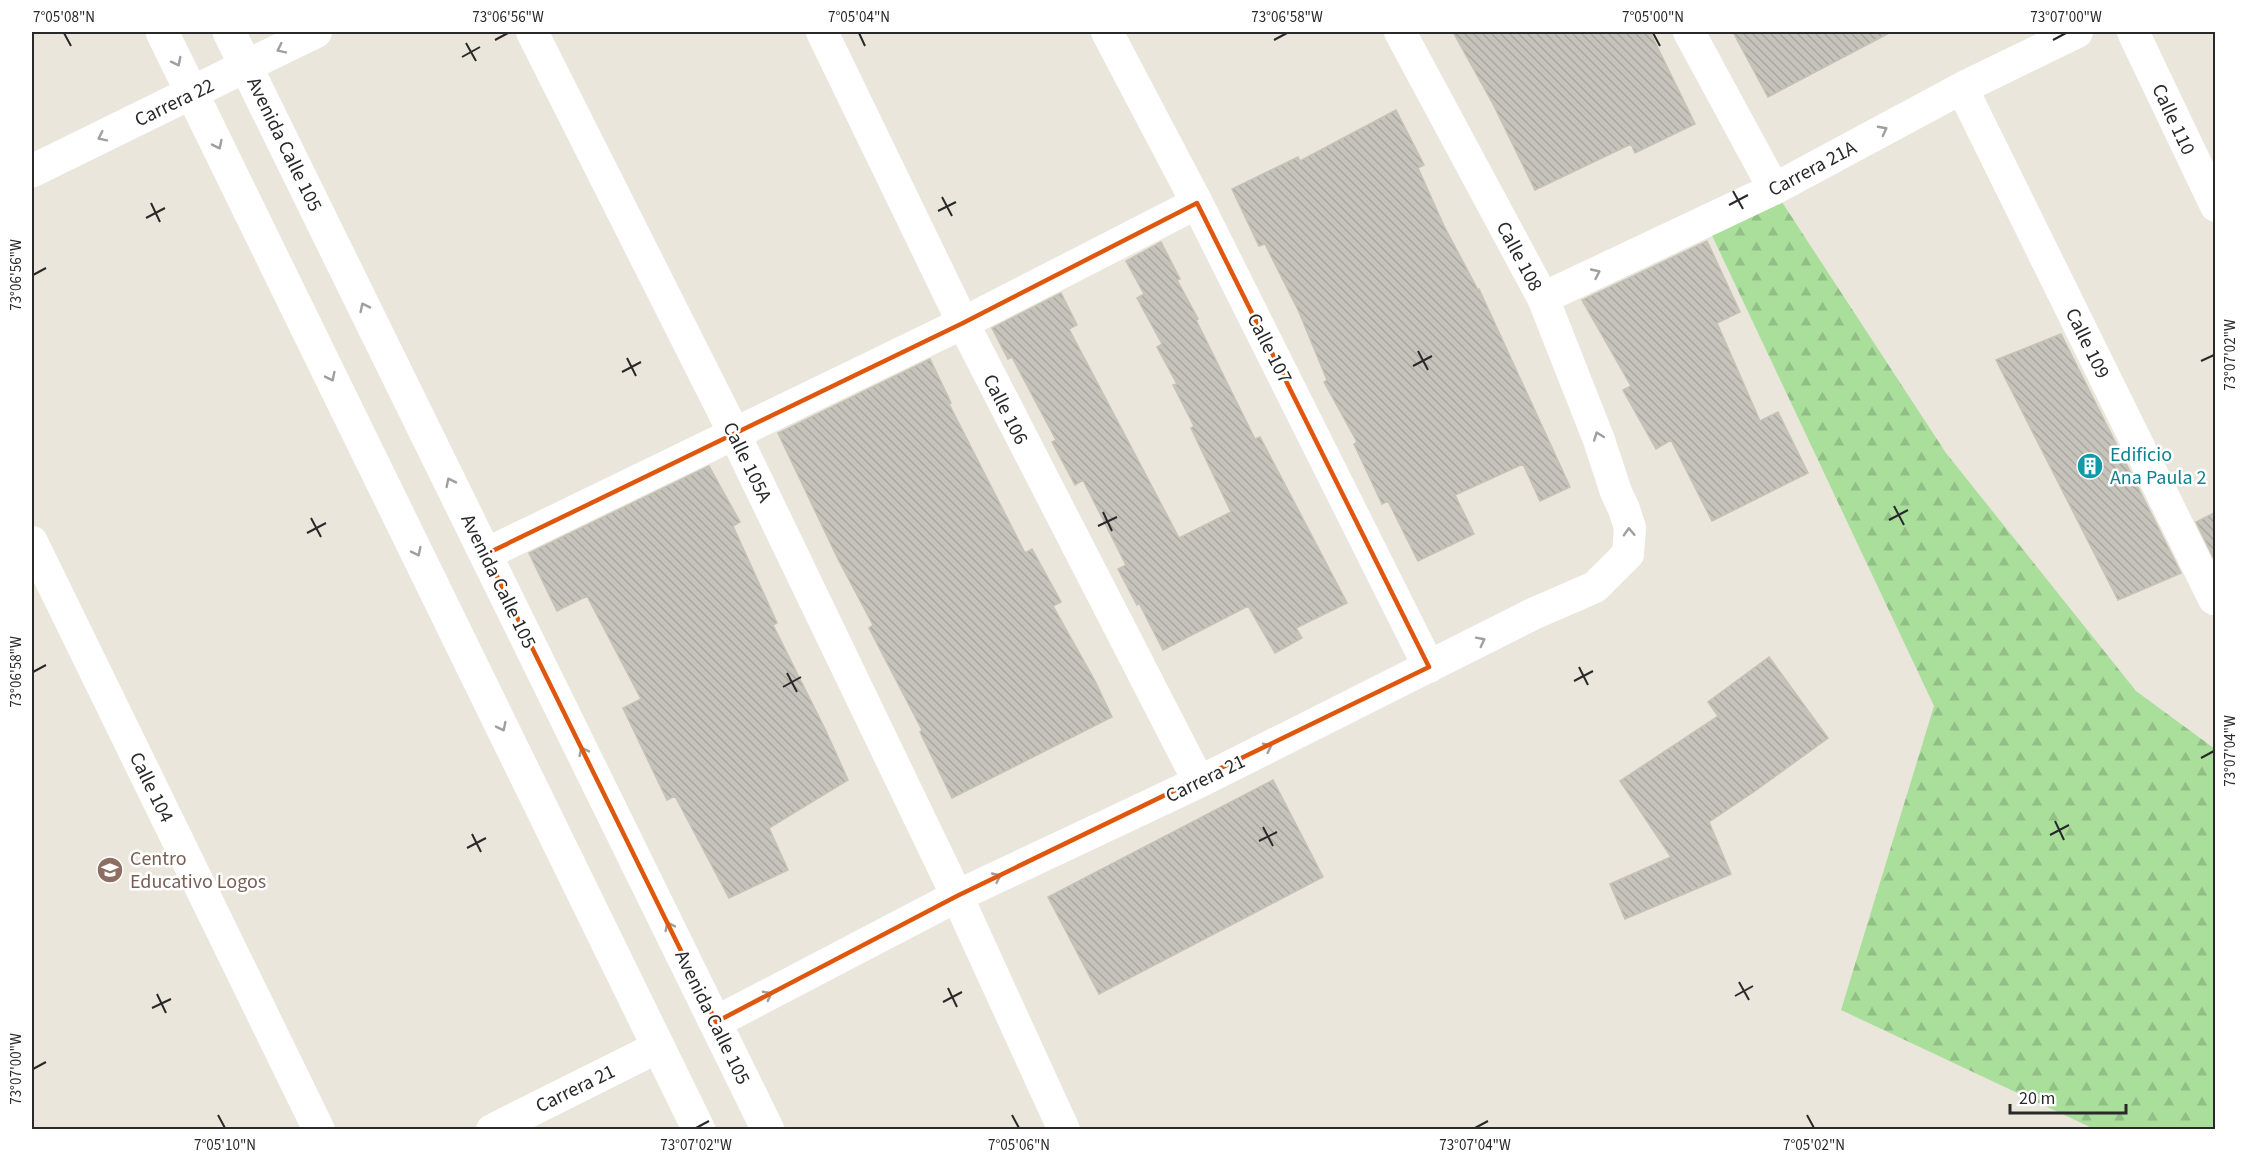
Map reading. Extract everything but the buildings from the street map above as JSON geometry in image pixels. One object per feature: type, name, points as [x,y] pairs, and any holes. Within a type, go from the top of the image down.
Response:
[{"type":"main road","points":[[162,32],[699,1130]]},
{"type":"main road","name":"Avenida Calle 105","points":[[229,32],[768,1130]]},
{"type":"main road","name":"Carrera 22","points":[[32,171],[246,66]]},
{"type":"street","name":"Carrera 22","points":[[246,66],[316,32]]},
{"type":"street","name":"Calle 105A","points":[[532,32],[734,433],[957,896],[1064,1130]]},
{"type":"street","name":"Calle 106","points":[[822,32],[963,323],[1199,782]]},
{"type":"street","name":"Calle 107","points":[[1107,32],[1197,203],[1429,667]]},
{"type":"street","name":"Calle 108","points":[[1400,32],[1543,298],[1599,440],[1616,492]]},
{"type":"street","points":[[1689,32],[1774,189]]},
{"type":"street","name":"Carrera 21A","points":[[1543,298],[1774,189],[1962,88],[2078,32]]},
{"type":"street","name":"Calle 110","points":[[2133,32],[2216,206]]},
{"type":"street","name":"Calle 109","points":[[1962,88],[2214,599]]},
{"type":"street","points":[[486,554],[963,323],[1197,203]]},
{"type":"street","name":"Carrera 21","points":[[716,1022],[957,896],[1199,782],[1535,613],[1594,587],[1628,554],[1630,528],[1616,492]]},
{"type":"street","name":"Calle 104","points":[[32,542],[319,1130]]},
{"type":"street","name":"Carrera 21","points":[[492,1130],[658,1047]]},
{"type":"highlighted area","points":[[1197,203],[1429,667],[957,896],[716,1022],[486,554],[963,323]]},
{"type":"green space","points":[[1778,196],[1946,453],[2136,691],[2215,749],[2215,1129],[2094,1129],[1841,1010],[1934,706],[1700,210]]},
{"type":"place","name":"Edificio Ana Paula 2","points":[[2090,466]]},
{"type":"place","name":"Centro Educativo Logos","points":[[110,870]]}]
